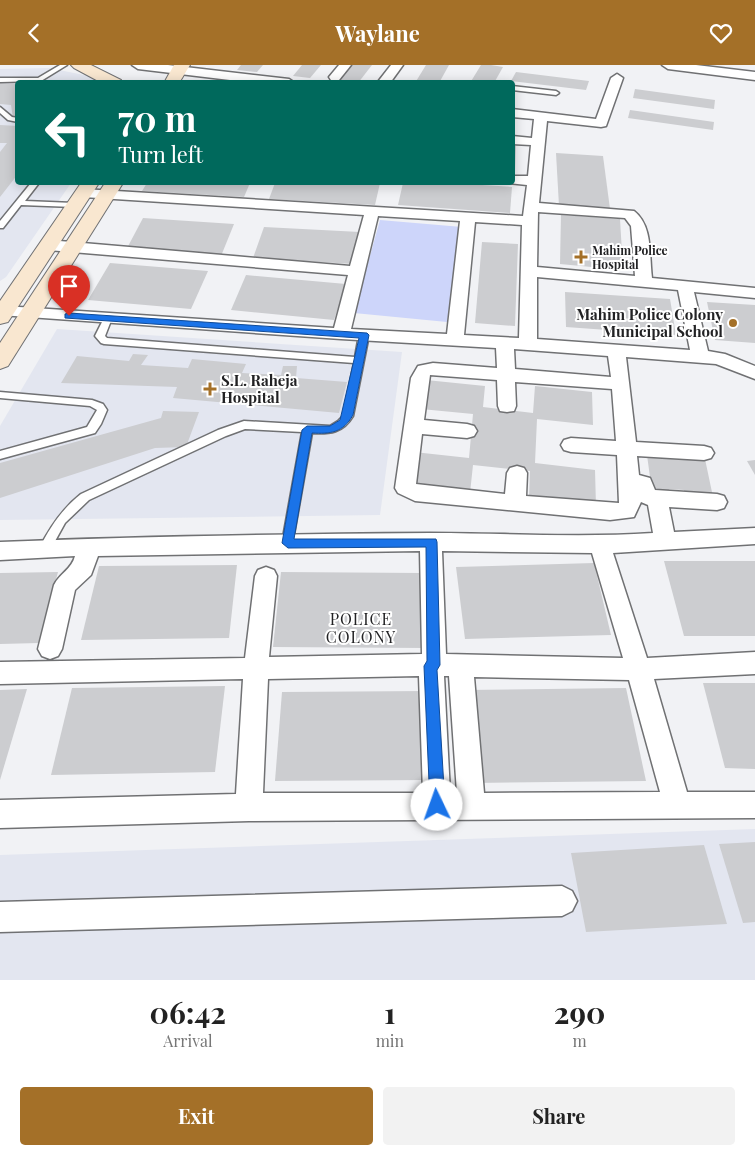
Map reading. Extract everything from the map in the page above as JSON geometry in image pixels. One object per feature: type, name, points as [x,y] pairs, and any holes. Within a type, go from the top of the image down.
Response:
[{"type":"street","points":[[79,65],[109,80]]},
{"type":"street","points":[[138,65],[177,73],[271,80],[281,70]]},
{"type":"street","points":[[335,77],[345,65]]},
{"type":"street","points":[[386,80],[398,65]]},
{"type":"street","points":[[668,65],[694,67],[755,77]]},
{"type":"street","points":[[515,113],[601,123],[617,78]]},
{"type":"street","points":[[528,344],[531,214],[541,116]]},
{"type":"street","points":[[515,140],[538,142]]},
{"type":"street","points":[[515,180],[534,181]]},
{"type":"street","points":[[2,314],[82,193],[110,189],[372,211],[468,217],[531,214],[629,214],[636,220],[639,226],[644,282]]},
{"type":"street","points":[[2,351],[110,189]]},
{"type":"street","points":[[341,334],[372,211]]},
{"type":"street","points":[[455,340],[468,217]]},
{"type":"street","points":[[48,245],[357,271]]},
{"type":"street","points":[[529,271],[755,293]]},
{"type":"street","points":[[685,285],[700,357]]},
{"type":"street","points":[[2,314],[29,313],[341,334],[528,344],[719,358],[755,373]]},
{"type":"street","points":[[505,343],[508,406]]},
{"type":"street","points":[[616,351],[622,384],[629,481],[630,501],[627,511],[610,512],[415,493],[405,488],[420,378],[424,370],[433,369],[622,384]]},
{"type":"street","points":[[413,426],[467,431]]},
{"type":"street","points":[[571,445],[704,453]]},
{"type":"street","points":[[515,503],[517,473]]},
{"type":"street","points":[[629,481],[643,483],[647,496],[657,499],[718,502]]},
{"type":"street","points":[[657,499],[665,541]]},
{"type":"street","points":[[0,551],[89,547],[288,543],[432,542],[600,545],[755,536]]},
{"type":"street","points":[[432,542],[432,666],[437,805]]},
{"type":"street","points":[[600,545],[627,627],[677,805]]},
{"type":"street","points":[[50,649],[65,585],[83,569],[89,547]]},
{"type":"street","points":[[249,807],[256,667],[266,576]]},
{"type":"street","points":[[0,673],[256,667],[461,666],[638,669],[755,663]]},
{"type":"street","points":[[461,666],[471,805]]},
{"type":"street","points":[[0,813],[437,805],[755,805]]},
{"type":"street","points":[[0,917],[562,901]]},
{"type":"lane","points":[[42,80],[64,65]]},
{"type":"lane","points":[[0,80],[15,80]]},
{"type":"lane","points":[[515,88],[556,93]]},
{"type":"lane","points":[[0,109],[10,119],[15,120]]},
{"type":"lane","points":[[0,226],[33,185]]},
{"type":"lane","points":[[19,203],[82,193]]},
{"type":"lane","points":[[108,318],[100,336],[104,341],[359,360]]},
{"type":"lane","points":[[45,549],[58,522],[70,508],[85,497],[222,433],[244,425],[332,430],[344,422],[348,415],[364,335]]},
{"type":"lane","points":[[0,395],[92,403],[99,406],[102,410],[91,430],[0,455]]},
{"type":"lane","points":[[288,543],[307,430]]},
{"type":"shaded area","points":[[49,68],[94,77],[98,80],[15,80],[15,185],[70,185],[6,277],[0,281],[0,69]]},
{"type":"shaded area","points":[[380,220],[462,227],[447,322],[354,313]]},
{"type":"shaded area","name":"S.L. Raheja Hospital","points":[[57,329],[402,352],[380,515],[0,520],[0,426]]},
{"type":"shaded area","points":[[755,829],[755,980],[0,980],[0,855]]},
{"type":"building","points":[[241,65],[263,65],[257,72],[237,70]]},
{"type":"building","points":[[302,65],[321,65],[310,78],[293,76]]},
{"type":"building","points":[[348,65],[372,65],[360,80],[337,80]]},
{"type":"building","points":[[426,65],[449,65],[441,80],[417,80]]},
{"type":"building","points":[[481,65],[503,67],[496,80],[472,80]]},
{"type":"building","points":[[516,72],[589,81],[586,90],[512,80]]},
{"type":"building","points":[[0,83],[15,84],[15,118],[13,118],[11,105],[0,104]]},
{"type":"building","points":[[635,89],[715,100],[714,109],[633,98]]},
{"type":"building","points":[[630,110],[714,122],[713,130],[628,118]]},
{"type":"building","points":[[0,125],[15,126],[15,178],[0,197],[0,152],[7,143],[0,143]]},
{"type":"building","points":[[556,153],[603,156],[610,209],[559,206]]},
{"type":"building","points":[[146,185],[249,185],[244,197],[142,191]]},
{"type":"building","points":[[274,185],[380,185],[375,205],[269,199]]},
{"type":"building","points":[[403,185],[512,187],[510,213],[398,205]]},
{"type":"building","points":[[561,215],[620,219],[623,270],[560,264]]},
{"type":"building","points":[[143,218],[234,224],[221,256],[126,250]]},
{"type":"building","points":[[264,227],[360,232],[353,264],[253,258]]},
{"type":"building","points":[[482,242],[518,244],[515,326],[475,323]]},
{"type":"building","points":[[110,263],[208,271],[191,309],[88,300]]},
{"type":"building","points":[[246,275],[346,284],[334,320],[231,310]]},
{"type":"building","points":[[565,292],[670,299],[676,335],[566,327]]},
{"type":"building","name":"Mahim Police Colony Municipal School","points":[[707,302],[755,305],[755,343],[715,340]]},
{"type":"building","points":[[133,354],[148,355],[141,365],[188,368],[192,359],[246,364],[242,373],[281,375],[283,366],[297,366],[296,378],[347,382],[339,413],[173,398],[177,387],[61,383],[77,356],[129,361]]},
{"type":"building","points":[[426,380],[485,386],[483,407],[533,413],[535,386],[592,392],[593,425],[537,419],[535,463],[595,470],[596,506],[529,498],[530,471],[473,465],[470,493],[409,486],[414,452],[469,458],[473,414],[421,409]]},
{"type":"building","points":[[163,411],[199,412],[186,447],[155,448],[0,498],[0,463],[161,418]]},
{"type":"building","points":[[647,455],[677,459],[677,457],[705,459],[713,497],[684,495],[684,490],[669,489],[670,494],[652,492]]},
{"type":"building","points":[[755,460],[755,475],[747,461]]},
{"type":"building","points":[[664,561],[755,561],[755,636],[684,636]]},
{"type":"building","points":[[594,563],[611,635],[465,639],[456,567]]},
{"type":"building","points":[[237,565],[229,638],[81,640],[99,566]]},
{"type":"building","points":[[58,572],[39,643],[0,644],[0,573]]},
{"type":"building","points":[[281,572],[421,573],[424,648],[273,647]]},
{"type":"building","points":[[703,683],[755,683],[755,769],[725,768]]},
{"type":"building","points":[[225,686],[215,772],[51,775],[72,688]]},
{"type":"building","points":[[626,688],[646,781],[473,783],[465,690]]},
{"type":"building","points":[[27,689],[0,780],[0,690]]},
{"type":"building","points":[[428,691],[431,780],[275,781],[282,692]]},
{"type":"building","points":[[755,842],[755,922],[743,923],[719,844]]},
{"type":"building","points":[[704,845],[727,924],[586,932],[571,853]]},
{"type":"place","name":"Mahim Police Hospital","points":[[581,257]]},
{"type":"place","name":"Mahim Police Colony Municipal School","points":[[733,323]]},
{"type":"place","name":"S.L. Raheja Hospital","points":[[210,389]]},
{"type":"district","name":"POLICE COLONY","points":[[361,627]]},
{"type":"route","points":[[69,316],[364,335],[348,415],[344,422],[332,430],[307,430],[288,543],[432,542],[434,665],[431,666],[437,805]]}]
